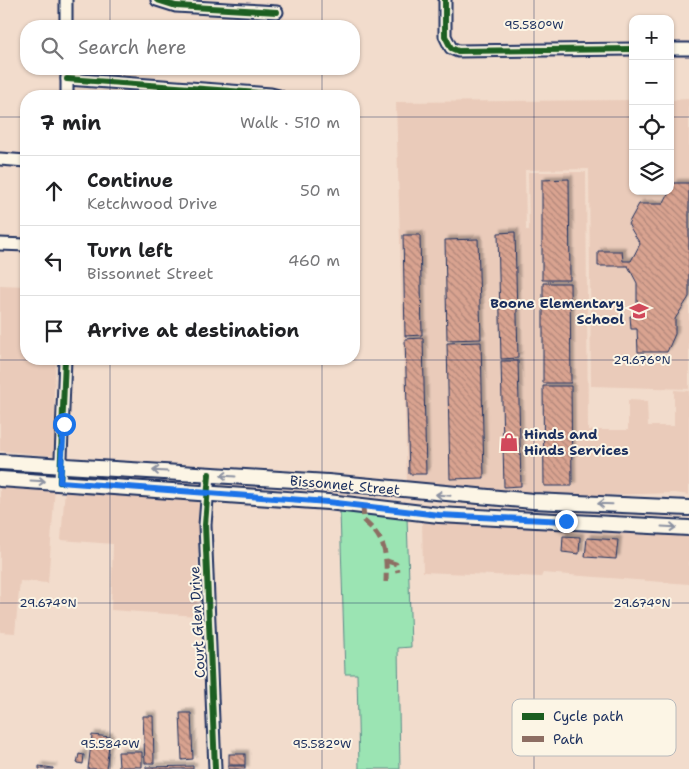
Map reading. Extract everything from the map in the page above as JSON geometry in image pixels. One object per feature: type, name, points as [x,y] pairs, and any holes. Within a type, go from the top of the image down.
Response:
[{"type":"main road","name":"Bissonnet Street","points":[[0,462],[328,482],[533,502],[689,508]]},
{"type":"main road","name":"Bissonnet Street","points":[[0,479],[328,502],[439,515],[689,528]]},
{"type":"main road","points":[[633,506],[634,525]]},
{"type":"street","points":[[66,0],[66,20]]},
{"type":"street","points":[[157,0],[176,6],[222,5],[278,12]]},
{"type":"street","points":[[445,0],[445,36],[451,48],[458,51],[629,49]]},
{"type":"street","points":[[674,49],[689,49]]},
{"type":"street","points":[[67,75],[67,90]]},
{"type":"street","points":[[77,75],[220,90]]},
{"type":"street","points":[[0,159],[20,161]]},
{"type":"street","points":[[0,244],[20,245]]},
{"type":"street","points":[[60,482],[65,365]]},
{"type":"street","name":"Court Glen Drive","points":[[208,474],[205,525],[215,769]]},
{"type":"shaded area","points":[[689,99],[689,389],[591,386],[589,169],[525,170],[526,230],[529,230],[528,172],[586,172],[588,430],[628,430],[628,400],[647,401],[648,426],[674,426],[674,390],[689,391],[689,495],[675,493],[573,496],[407,483],[396,102],[629,100],[629,195],[674,195],[674,100]]},
{"type":"shaded area","points":[[0,285],[20,286],[20,365],[56,365],[54,391],[56,456],[0,451]]},
{"type":"shaded area","points":[[0,483],[55,487],[48,583],[20,581],[15,633],[0,632]]},
{"type":"shaded area","points":[[65,489],[199,497],[197,616],[111,610],[113,544],[61,540]]},
{"type":"shaded area","points":[[422,517],[689,533],[689,584],[543,573],[541,577],[423,572]]},
{"type":"green space","points":[[340,511],[407,517],[411,647],[398,648],[400,769],[359,769],[357,674],[345,674]]},
{"type":"building","points":[[569,179],[570,280],[542,280],[542,180]]},
{"type":"building","points":[[674,183],[689,183],[689,297],[675,319],[675,334],[667,352],[638,352],[637,329],[631,329],[630,316],[637,317],[637,283],[628,266],[598,266],[598,251],[622,251],[623,261],[631,261],[640,244],[628,224],[639,204],[663,204],[668,195],[674,195]]},
{"type":"building","points":[[515,232],[518,358],[501,359],[498,233]]},
{"type":"building","points":[[403,235],[420,235],[422,335],[405,336]]},
{"type":"building","points":[[478,239],[481,339],[447,340],[445,240]]},
{"type":"building","points":[[543,283],[570,283],[571,383],[543,383]]},
{"type":"building","points":[[423,338],[426,474],[409,474],[405,339]]},
{"type":"building","points":[[481,342],[484,478],[450,479],[447,343]]},
{"type":"building","points":[[501,361],[518,361],[521,486],[504,487]]},
{"type":"building","points":[[543,386],[571,386],[572,486],[544,486]]},
{"type":"building","points":[[563,536],[580,537],[579,554],[562,552]]},
{"type":"building","points":[[587,538],[618,540],[616,559],[585,557]]},
{"type":"building","points":[[180,713],[191,713],[193,759],[182,760]]},
{"type":"building","points":[[143,716],[153,716],[154,763],[145,763]]},
{"type":"building","points":[[92,735],[110,737],[106,769],[88,769]]},
{"type":"building","points":[[118,752],[142,752],[142,767],[119,767]]},
{"type":"building","points":[[79,754],[84,755],[83,764],[77,763]]},
{"type":"building","points":[[229,754],[245,754],[245,765],[229,765]]},
{"type":"building","points":[[39,766],[53,768],[53,769],[39,769]]},
{"type":"building","points":[[193,766],[193,769],[146,769],[146,767]]},
{"type":"building","points":[[228,766],[245,766],[245,769],[228,769]]},
{"type":"marked path","points":[[363,506],[364,521],[377,534],[384,548],[386,582]]},
{"type":"marked path","points":[[387,561],[396,564],[398,572]]},
{"type":"cycle path","points":[[157,0],[176,6],[277,12]]},
{"type":"cycle path","points":[[445,0],[445,36],[451,48],[458,51],[629,49]]},
{"type":"cycle path","points":[[67,79],[217,90]]},
{"type":"cycle path","points":[[60,482],[65,365]]},
{"type":"cycle path","points":[[209,474],[205,525],[215,769]]},
{"type":"place","name":"Boone Elementary School","points":[[639,311]]},
{"type":"place","name":"Hinds and Hinds Services","points":[[509,442]]},
{"type":"route","points":[[64,424],[60,482],[328,502],[439,515],[566,521]]}]
